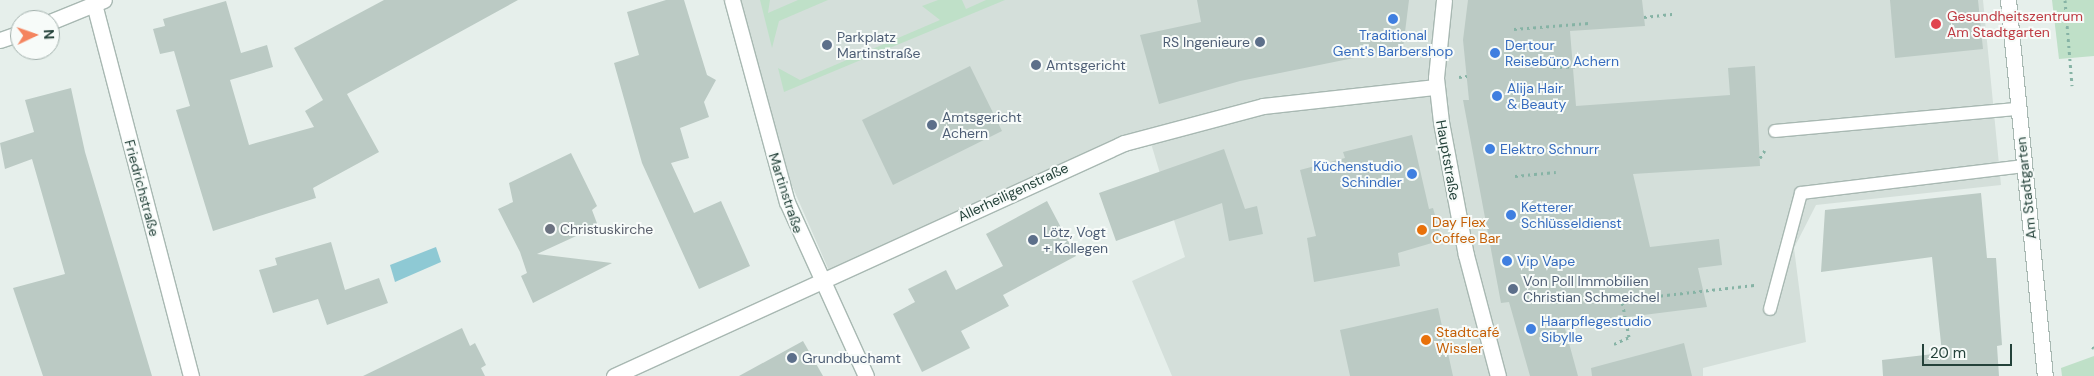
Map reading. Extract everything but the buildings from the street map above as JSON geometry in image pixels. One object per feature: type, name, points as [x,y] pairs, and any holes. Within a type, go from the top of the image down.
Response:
[{"type":"street","name":"Martinstraße","points":[[732,0],[787,202],[805,250],[824,282],[866,376]]},
{"type":"street","name":"Hauptstraße","points":[[1444,0],[1436,87],[1462,236],[1498,376]]},
{"type":"street","name":"Am Stadtgarten","points":[[2008,0],[2046,376]]},
{"type":"street","points":[[60,18],[97,2]]},
{"type":"street","name":"Friedrichstraße","points":[[97,2],[191,376]]},
{"type":"street","name":"Allerheiligenstraße","points":[[614,376],[824,282],[1041,177],[1124,143],[1263,106],[1436,87]]},
{"type":"lane","points":[[1775,131],[2018,109]]},
{"type":"lane","points":[[1770,309],[1774,283],[1801,193],[2024,166]]},
{"type":"path","points":[[2065,0],[2072,86]]},
{"type":"path","points":[[1644,18],[1674,14]]},
{"type":"path","points":[[1514,29],[1589,23]]},
{"type":"path","points":[[1553,67],[1577,66]]},
{"type":"path","points":[[1459,77],[1467,76]]},
{"type":"path","points":[[1515,176],[1556,172]]},
{"type":"path","points":[[1614,344],[1629,337],[1622,300],[1774,283]]},
{"type":"shaded area","points":[[736,0],[1983,0],[2001,185],[1816,205],[1794,248],[1806,342],[1703,368],[1703,376],[1172,376],[1132,281],[1185,257],[1150,140],[834,282],[769,133]]},
{"type":"green space","points":[[760,0],[770,0],[768,13],[798,0],[828,0],[779,21],[772,48]]},
{"type":"green space","points":[[938,0],[962,0],[966,9],[986,0],[1005,0],[784,92],[778,68],[800,80],[940,20],[922,6]]},
{"type":"green space","points":[[2052,0],[2094,0],[2094,56],[2059,59]]},
{"type":"green space","points":[[2094,356],[2094,376],[2062,376],[2061,368]]},
{"type":"water","points":[[436,247],[441,262],[395,282],[390,265]]},
{"type":"place","name":"Traditional Gent's Barbershop","points":[[1393,19]]},
{"type":"place","name":"Gesundheitszentrum Am Stadtgarten","points":[[1936,24]]},
{"type":"place","name":"RS Ingenieure","points":[[1260,42]]},
{"type":"place","name":"Parkplatz Martinstraße","points":[[827,45]]},
{"type":"place","name":"Dertour Reisebüro Achern","points":[[1495,53]]},
{"type":"place","name":"Amtsgericht","points":[[1036,65]]},
{"type":"place","name":"Alija Hair & Beauty","points":[[1497,96]]},
{"type":"place","name":"Amtsgericht Achern","points":[[932,125]]},
{"type":"place","name":"Elektro Schnurr","points":[[1490,149]]},
{"type":"place","name":"Küchenstudio Schindler","points":[[1412,174]]},
{"type":"place","name":"Ketterer Schlüsseldienst","points":[[1511,215]]},
{"type":"place","name":"Christuskirche","points":[[550,229]]},
{"type":"place","name":"Day Flex Coffee Bar","points":[[1422,230]]},
{"type":"place","name":"Lötz, Vogt + Kollegen","points":[[1033,240]]},
{"type":"place","name":"Vip Vape","points":[[1507,261]]},
{"type":"place","name":"Von Poll Immobilien Christian Schmeichel","points":[[1513,289]]},
{"type":"place","name":"Haarpflegestudio Sibylle","points":[[1531,329]]},
{"type":"place","name":"Stadtcafé Wissler","points":[[1426,340]]},
{"type":"place","name":"Grundbuchamt","points":[[792,358]]}]
